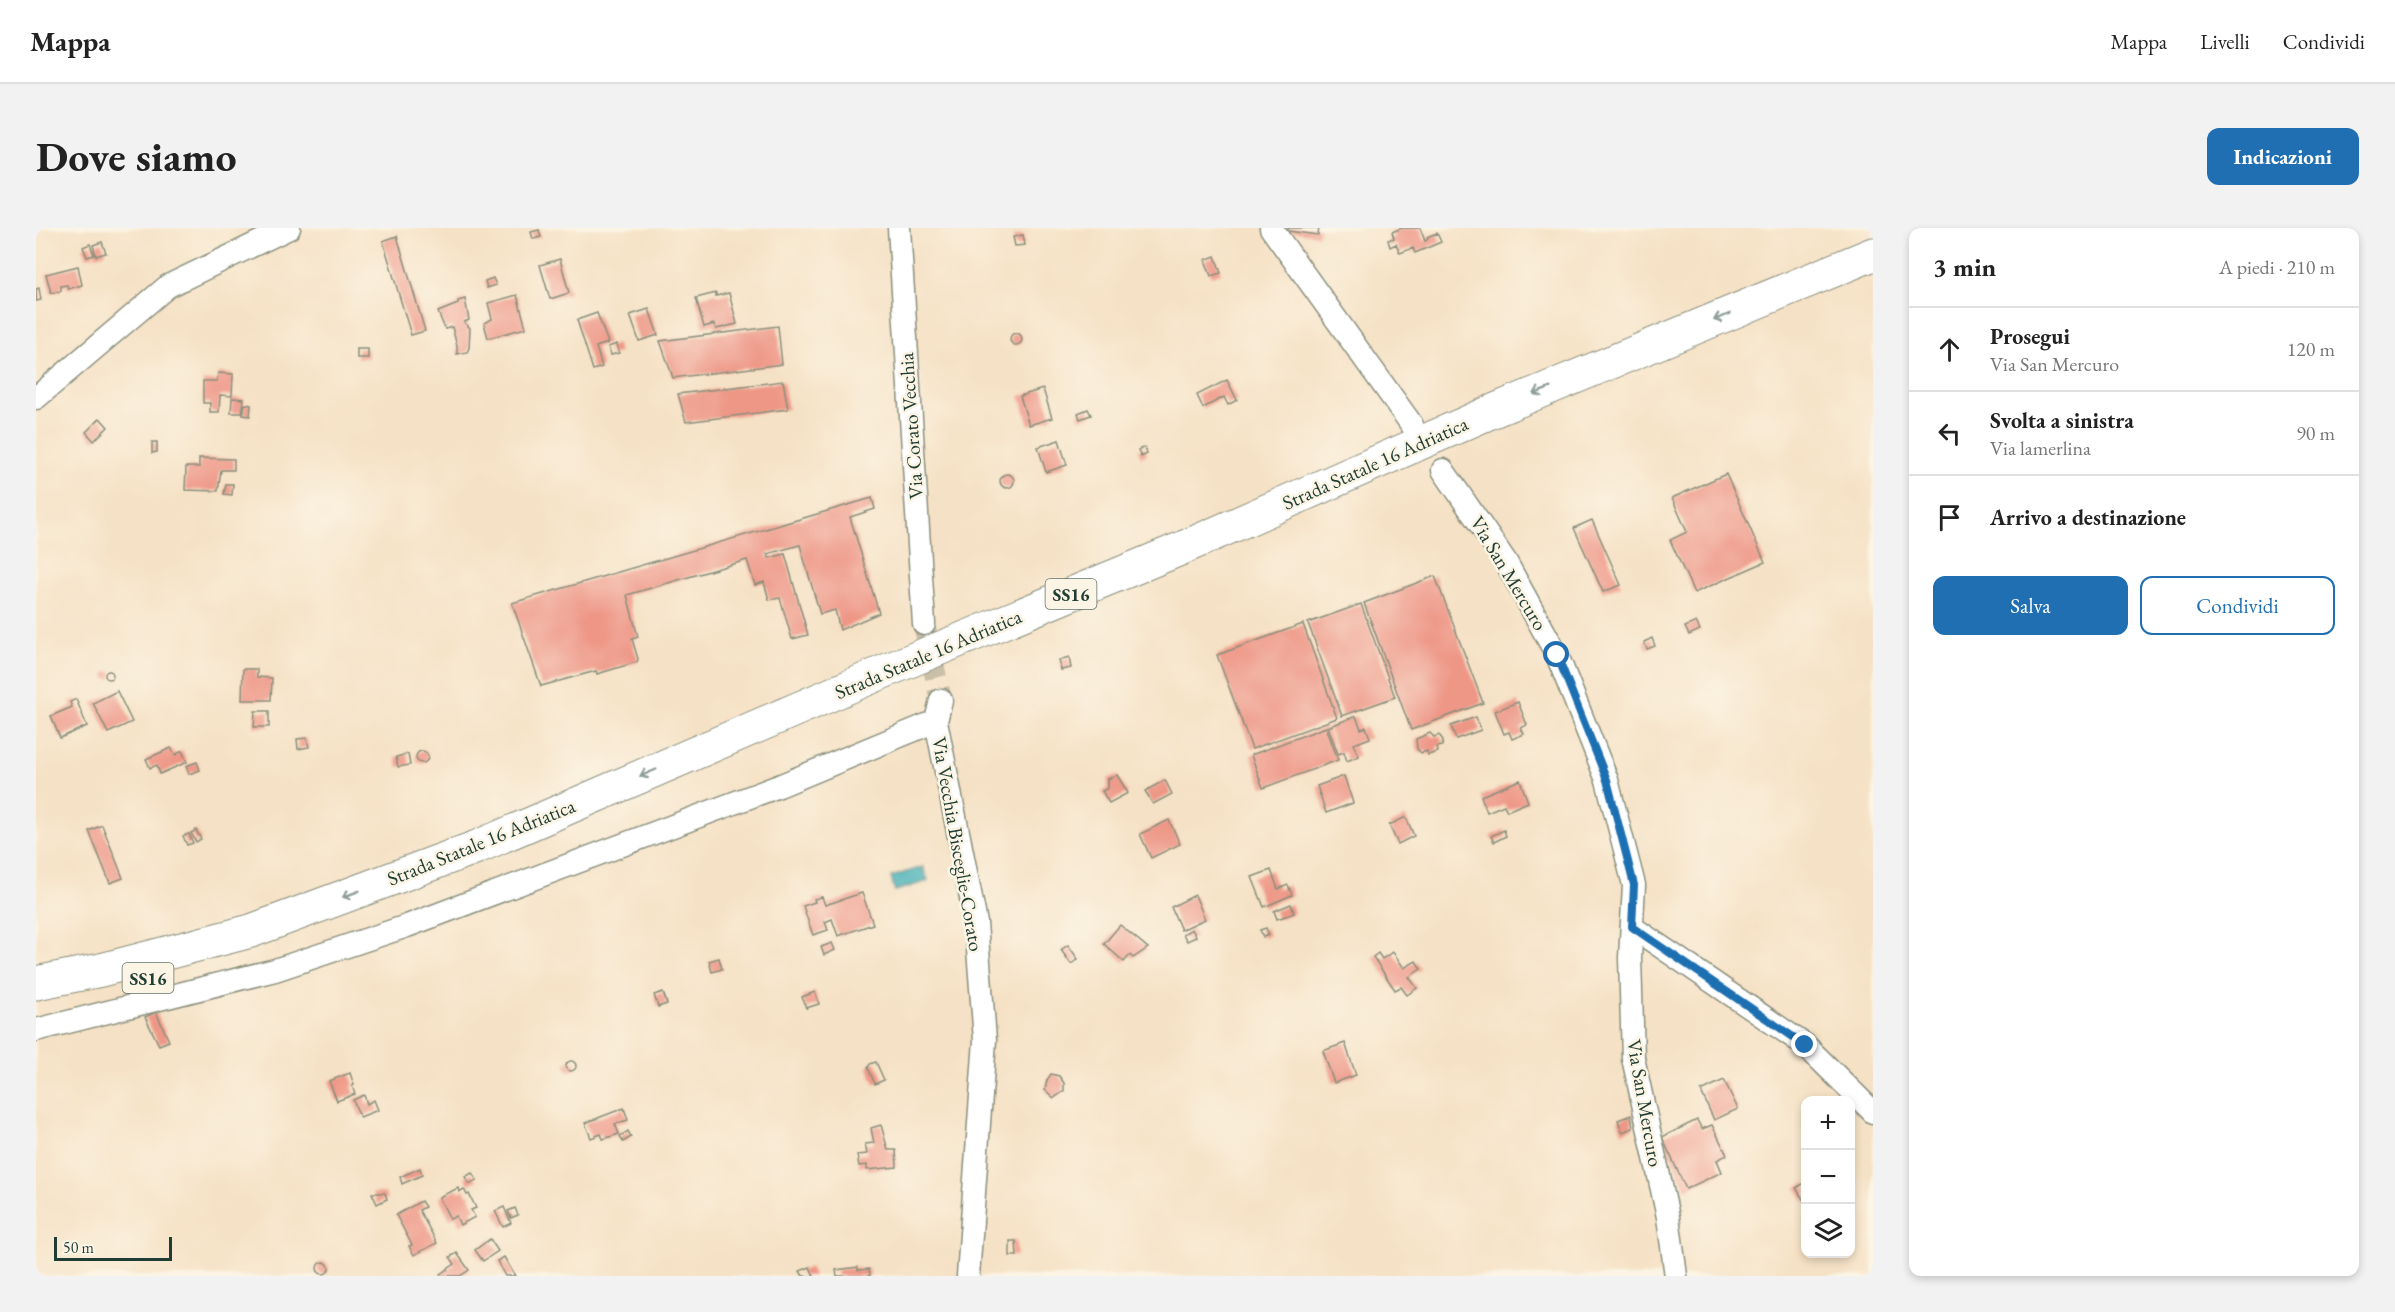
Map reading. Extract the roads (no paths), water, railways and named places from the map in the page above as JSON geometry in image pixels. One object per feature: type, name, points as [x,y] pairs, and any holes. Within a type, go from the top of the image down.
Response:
[{"type":"highway","name":"Strada Statale 16 Adriatica","points":[[36,1003],[204,965],[262,937],[890,669],[1180,549],[1493,411],[1873,254]]},
{"type":"highway","name":"Strada Statale 16 Adriatica","points":[[36,983],[262,937],[328,927],[446,883],[558,836],[1067,611],[1676,360],[1873,275]]},
{"type":"street","points":[[36,398],[168,286],[289,228]]},
{"type":"street","name":"Via Corato Vecchia","points":[[899,228],[924,624]]},
{"type":"street","points":[[1271,228],[1412,425]]},
{"type":"street","name":"Via San Mercuro","points":[[1443,470],[1506,562],[1557,655],[1607,780],[1634,885],[1630,958],[1633,1058],[1668,1217],[1676,1276]]},
{"type":"street","name":"Via Vecchia Bisceglie-Corato","points":[[36,1030],[275,970],[406,926],[779,786],[938,711],[976,923],[986,1040],[968,1276]]},
{"type":"street","points":[[1632,927],[1805,1045],[1873,1112]]},
{"type":"water","points":[[923,867],[928,881],[895,891],[891,877]]},
{"type":"tunnel","points":[[924,624],[941,700]]}]
